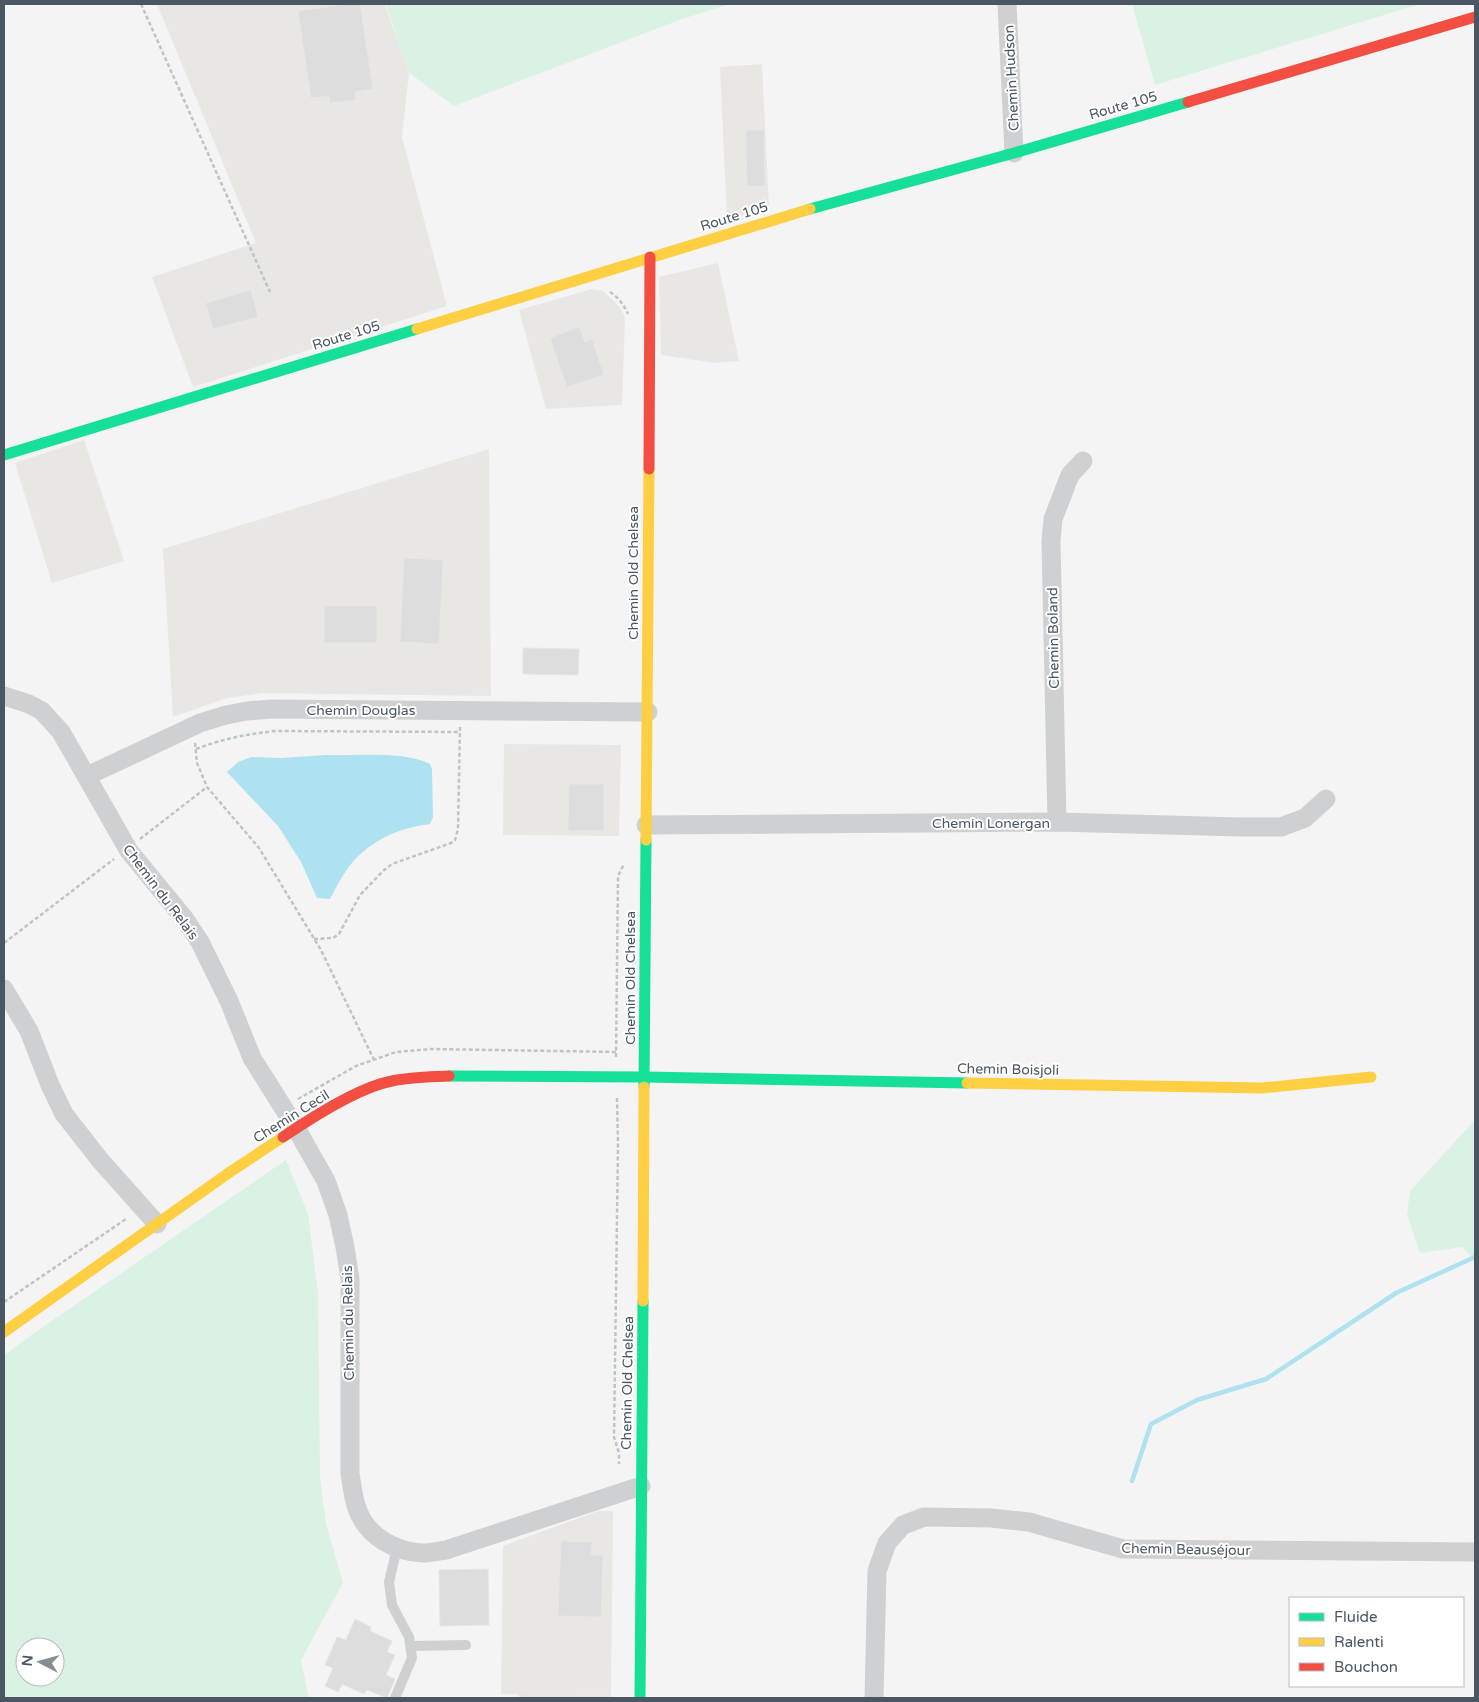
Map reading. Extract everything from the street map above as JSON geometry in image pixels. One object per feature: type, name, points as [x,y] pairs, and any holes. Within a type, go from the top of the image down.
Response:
[{"type":"street","name":"Chemin Hudson","points":[[1007,4],[1014,153]]},
{"type":"street","name":"Route 105","points":[[4,455],[792,214],[1014,153],[1475,16]]},
{"type":"street","name":"Chemin Old Chelsea","points":[[640,1698],[650,258]]},
{"type":"street","name":"Chemin Boland","points":[[1057,822],[1051,541],[1053,519],[1070,475],[1083,461]]},
{"type":"street","name":"Chemin du Relais","points":[[4,696],[29,704],[42,711],[52,720],[66,739],[127,848],[178,910],[200,942],[222,986],[252,1058],[296,1128],[326,1181],[338,1215],[346,1247],[350,1279],[349,1450],[353,1493],[358,1512],[369,1529],[382,1541],[397,1548],[423,1553],[446,1550],[641,1486]]},
{"type":"street","name":"Chemin Douglas","points":[[88,776],[193,726],[226,715],[247,711],[272,709],[648,712]]},
{"type":"street","name":"Chemin Lonergan","points":[[646,825],[1057,822],[1241,828],[1281,827],[1305,818],[1326,799]]},
{"type":"street","points":[[4,989],[29,1031],[50,1085],[64,1114],[100,1160],[157,1224]]},
{"type":"street","name":"Chemin Cecil","points":[[4,1332],[296,1128],[361,1091],[390,1081],[417,1077],[645,1077]]},
{"type":"street","name":"Chemin Boisjoli","points":[[645,1077],[1262,1088],[1371,1077]]},
{"type":"street","name":"Chemin Beauséjour","points":[[874,1698],[877,1571],[887,1543],[903,1525],[924,1518],[991,1518],[1028,1522],[1123,1549],[1475,1552]]},
{"type":"lane","points":[[395,1698],[412,1658],[410,1637],[392,1605],[389,1582],[397,1548]]},
{"type":"lane","points":[[411,1646],[466,1646]]},
{"type":"path","points":[[141,4],[270,292]]},
{"type":"path","points":[[610,288],[610,292],[625,307],[629,322]]},
{"type":"path","points":[[314,939],[333,938],[339,934],[360,895],[370,883],[392,864],[446,846],[454,840],[458,829],[461,711]]},
{"type":"path","points":[[193,726],[197,762],[207,787],[259,848],[314,939],[374,1060]]},
{"type":"path","points":[[196,749],[228,738],[275,731],[460,732]]},
{"type":"path","points":[[4,943],[207,787]]},
{"type":"path","points":[[619,1466],[619,1453],[614,1437],[618,1144],[616,1078],[618,876],[626,859]]},
{"type":"shaded area","points":[[157,4],[385,4],[409,73],[402,137],[447,306],[193,387],[152,277],[256,243]]},
{"type":"shaded area","points":[[762,64],[769,208],[727,220],[720,67]]},
{"type":"shaded area","points":[[718,263],[739,361],[715,363],[661,355],[659,277]]},
{"type":"shaded area","points":[[592,289],[603,291],[621,309],[625,318],[622,405],[546,409],[519,310]]},
{"type":"shaded area","points":[[84,440],[124,561],[52,583],[15,463]]},
{"type":"shaded area","points":[[489,449],[491,696],[261,693],[224,699],[173,717],[163,549]]},
{"type":"shaded area","points":[[504,744],[621,745],[619,836],[503,835]]},
{"type":"shaded area","points":[[598,1511],[613,1511],[611,1696],[501,1694],[503,1546]]},
{"type":"shaded area","points":[[519,1694],[611,1696],[611,1698],[519,1698]]},
{"type":"green space","points":[[386,4],[730,4],[682,19],[454,106],[409,73]]},
{"type":"green space","points":[[1132,4],[1420,4],[1155,85]]},
{"type":"green space","points":[[1475,1120],[1475,1259],[1463,1247],[1420,1253],[1407,1215],[1410,1191]]},
{"type":"green space","points":[[286,1160],[308,1214],[318,1294],[320,1477],[326,1524],[343,1583],[301,1660],[309,1698],[4,1698],[4,1356],[27,1338]]},
{"type":"water","points":[[326,755],[407,757],[430,764],[432,769],[433,817],[430,824],[393,833],[362,852],[342,877],[330,899],[317,898],[301,862],[278,826],[227,772],[238,762],[251,757],[281,758]]},
{"type":"building","points":[[360,4],[373,89],[355,92],[356,100],[330,103],[329,96],[311,98],[298,11]]},
{"type":"building","points":[[746,130],[764,130],[765,186],[747,186]]},
{"type":"building","points":[[251,290],[258,317],[213,329],[206,303]]},
{"type":"building","points":[[579,327],[585,342],[592,339],[604,375],[567,387],[550,338]]},
{"type":"building","points":[[404,558],[443,560],[439,644],[400,642]]},
{"type":"building","points":[[324,606],[377,606],[377,643],[324,643]]},
{"type":"building","points":[[523,648],[579,649],[578,675],[523,674]]},
{"type":"building","points":[[569,784],[604,784],[604,831],[568,831]]},
{"type":"building","points":[[561,1541],[592,1542],[591,1555],[603,1555],[601,1617],[558,1616]]},
{"type":"building","points":[[488,1569],[489,1625],[440,1626],[439,1570]]},
{"type":"building","points":[[355,1619],[371,1627],[370,1631],[392,1641],[387,1652],[395,1655],[386,1675],[395,1679],[387,1698],[367,1690],[364,1694],[342,1684],[338,1692],[325,1686],[333,1668],[325,1665],[337,1637],[346,1640]]},
{"type":"waterway","points":[[1132,1481],[1151,1424],[1197,1400],[1266,1379],[1396,1293],[1475,1257]]},
{"type":"traffic: fast","points":[[810,209],[1014,153],[1188,102]]},
{"type":"traffic: fast","points":[[4,455],[417,329]]},
{"type":"traffic: fast","points":[[644,1087],[646,840]]},
{"type":"traffic: fast","points":[[449,1076],[645,1077],[967,1083]]},
{"type":"traffic: fast","points":[[640,1698],[643,1301]]},
{"type":"traffic: slow","points":[[417,329],[810,209]]},
{"type":"traffic: slow","points":[[646,840],[649,469]]},
{"type":"traffic: slow","points":[[967,1083],[1262,1088],[1371,1077]]},
{"type":"traffic: slow","points":[[643,1301],[644,1087]]},
{"type":"traffic: slow","points":[[4,1332],[230,1172],[283,1137]]},
{"type":"traffic: jam","points":[[1188,102],[1475,17]]},
{"type":"traffic: jam","points":[[649,469],[650,257]]},
{"type":"traffic: jam","points":[[283,1137],[350,1096],[379,1084],[420,1077],[449,1076]]}]
